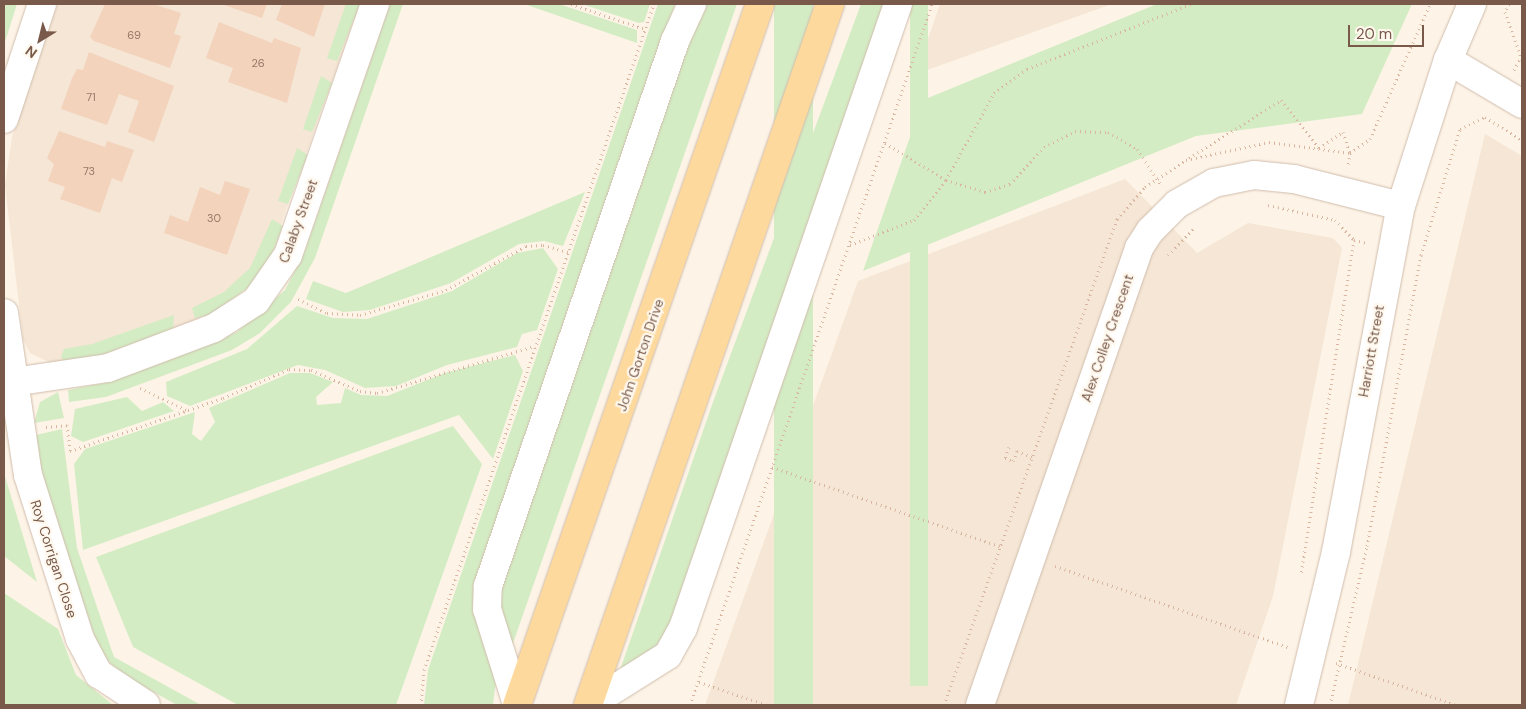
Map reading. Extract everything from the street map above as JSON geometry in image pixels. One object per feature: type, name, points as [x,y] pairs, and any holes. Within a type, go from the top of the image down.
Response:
[{"type":"main road","name":"John Gorton Drive","points":[[517,704],[760,4]]},
{"type":"main road","points":[[589,705],[830,4]]},
{"type":"street","points":[[4,118],[42,4]]},
{"type":"street","name":"Calaby Street","points":[[13,382],[108,368],[214,328],[256,302],[288,255],[375,4]]},
{"type":"street","points":[[517,704],[487,609],[488,586],[675,41],[692,4]]},
{"type":"street","points":[[589,705],[668,655],[683,628],[898,4]]},
{"type":"street","name":"Harriott Street","points":[[1299,705],[1299,651],[1336,552],[1401,206],[1448,60],[1472,4]]},
{"type":"street","points":[[1448,60],[1522,104]]},
{"type":"street","name":"Alex Colley Crescent","points":[[980,705],[1139,248],[1177,204],[1214,183],[1254,175],[1294,179],[1401,206]]},
{"type":"street","name":"Roy Corrigan Close","points":[[4,313],[13,382],[36,507],[88,659],[109,683],[146,705]]},
{"type":"path","points":[[571,4],[645,29]]},
{"type":"path","points":[[421,705],[424,670],[654,4]]},
{"type":"path","points":[[690,705],[932,4]]},
{"type":"path","points":[[849,245],[914,220],[946,180],[994,93],[1027,69],[1191,4]]},
{"type":"path","points":[[1186,160],[1269,142],[1350,153],[1370,139],[1430,4]]},
{"type":"path","points":[[1509,4],[1505,12],[1522,60]]},
{"type":"path","points":[[944,705],[1117,219],[1156,179],[1281,100],[1319,148]]},
{"type":"path","points":[[1330,705],[1367,546],[1421,255],[1460,129],[1485,117],[1522,140]]},
{"type":"path","points":[[885,143],[946,180],[985,192],[1010,184],[1044,147],[1075,131],[1108,132],[1137,149],[1156,179],[1196,226]]},
{"type":"path","points":[[1319,148],[1343,132],[1350,153]]},
{"type":"path","points":[[1258,203],[1335,220],[1354,240],[1300,579]]},
{"type":"path","points":[[1166,258],[1202,220]]},
{"type":"path","points":[[298,299],[327,313],[360,316],[446,290],[526,246],[543,245],[568,252]]},
{"type":"path","points":[[67,425],[70,450],[187,410],[290,369],[311,370],[360,390],[377,393],[536,346]]},
{"type":"path","points":[[140,388],[187,410]]},
{"type":"path","points":[[1009,448],[1005,458],[1013,461],[1017,451],[1032,456]]},
{"type":"path","points":[[772,467],[1456,705]]},
{"type":"path","points":[[1055,576],[1061,560]]},
{"type":"path","points":[[1288,639],[1299,651]]},
{"type":"path","points":[[1285,656],[1299,651]]},
{"type":"path","points":[[699,682],[767,705]]},
{"type":"shaded area","points":[[57,4],[360,4],[265,268],[197,320],[99,356],[51,363],[30,353],[23,339],[5,185],[12,137]]},
{"type":"shaded area","points":[[940,4],[1112,4],[916,74]]},
{"type":"shaded area","points":[[1485,134],[1522,156],[1522,705],[1348,705]]},
{"type":"shaded area","points":[[1125,179],[1197,253],[1248,223],[1333,238],[1342,248],[1273,596],[1236,705],[705,705],[858,281]]},
{"type":"green space","points":[[4,4],[17,4],[4,45]]},
{"type":"green space","points":[[346,4],[360,4],[337,61],[327,58]]},
{"type":"green space","points":[[390,4],[403,4],[315,258],[291,302],[260,333],[232,350],[106,397],[69,402],[68,390],[109,382],[237,332],[285,290],[305,251]]},
{"type":"green space","points":[[524,4],[559,4],[637,30],[637,43]]},
{"type":"green space","points":[[582,4],[650,4],[644,22],[639,23]]},
{"type":"green space","points":[[658,4],[675,4],[474,592],[496,680],[493,705],[424,705],[428,670]]},
{"type":"green space","points":[[699,4],[737,4],[512,646],[497,599]]},
{"type":"green space","points":[[774,4],[813,4],[813,705],[774,705]]},
{"type":"green space","points":[[861,4],[886,4],[666,640],[620,670],[713,402]]},
{"type":"green space","points":[[910,4],[928,4],[928,686],[910,686]]},
{"type":"green space","points":[[1157,4],[1412,4],[1362,114],[1196,136],[863,271],[923,100]]},
{"type":"green space","points":[[321,76],[332,83],[312,132],[303,129]]},
{"type":"green space","points":[[297,148],[308,155],[288,204],[278,201]]},
{"type":"green space","points":[[585,192],[563,246],[544,241],[519,244],[451,283],[370,310],[343,312],[306,299],[313,281],[346,293]]},
{"type":"green space","points":[[272,219],[283,226],[271,257],[253,284],[210,315],[195,318],[192,308],[224,292],[250,268]]},
{"type":"green space","points":[[543,248],[558,269],[537,330],[522,334],[517,347],[447,365],[396,386],[365,388],[325,370],[298,365],[190,406],[167,396],[166,382],[247,349],[297,306],[333,318],[367,319],[452,291],[517,253]]},
{"type":"green space","points":[[174,315],[173,329],[99,356],[65,362],[61,357],[64,349],[92,344]]},
{"type":"green space","points":[[515,355],[523,371],[493,459],[459,415],[83,550],[74,464],[85,449],[195,412],[192,434],[201,441],[215,422],[209,408],[290,373],[310,373],[333,382],[316,397],[317,405],[341,403],[345,388],[361,395],[387,396],[445,373]]},
{"type":"green space","points":[[58,392],[64,418],[34,423],[40,402]]},
{"type":"green space","points":[[127,397],[142,411],[163,402],[174,411],[83,442],[71,436],[75,409]]},
{"type":"green space","points":[[453,426],[482,464],[396,705],[238,705],[133,647],[96,557]]},
{"type":"green space","points":[[62,429],[77,548],[114,657],[201,705],[177,705],[123,675],[107,660],[95,637],[51,511],[39,458],[36,435]]},
{"type":"green space","points":[[4,473],[37,582],[4,556]]},
{"type":"green space","points":[[4,593],[58,629],[76,675],[113,705],[4,705]]},
{"type":"building","points":[[105,4],[153,4],[181,13],[174,34],[181,36],[170,68],[94,41],[90,37]]},
{"type":"building","points":[[221,4],[267,4],[262,18]]},
{"type":"building","points":[[282,4],[325,4],[314,37],[276,20]]},
{"type":"building","points":[[219,22],[272,43],[274,38],[301,48],[287,103],[228,82],[233,68],[206,58]]},
{"type":"building","points":[[89,52],[174,86],[154,142],[128,132],[139,101],[119,94],[107,125],[61,109],[72,78],[77,69],[83,70]]},
{"type":"building","points":[[59,131],[105,147],[107,141],[134,150],[122,182],[112,178],[100,213],[60,199],[65,187],[48,181],[54,164],[47,158]]},
{"type":"building","points":[[225,181],[250,189],[227,255],[164,233],[170,215],[188,222],[200,187],[220,195]]}]
